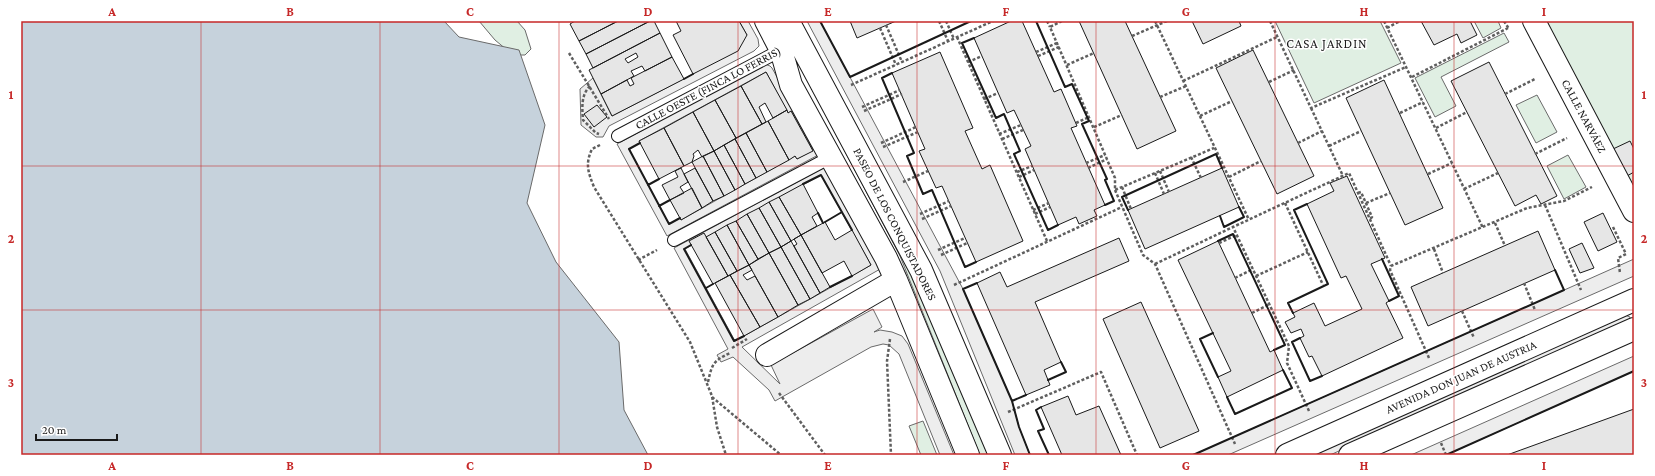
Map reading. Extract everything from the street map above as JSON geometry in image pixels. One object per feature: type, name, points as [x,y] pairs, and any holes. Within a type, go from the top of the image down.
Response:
[{"type":"street","name":"PASEO DE LOS CONQUISTADORES","points":[[766,21],[790,45],[921,270],[1000,455]]},
{"type":"street","name":"PASEO DE LOS CONQUISTADORES","points":[[788,21],[791,85],[896,280],[968,455]]},
{"type":"street","name":"CALLE NARVÁEZ","points":[[1534,21],[1634,211]]},
{"type":"street","points":[[767,355],[896,280]]},
{"type":"street","name":"AVENIDA DON JUAN DE AUSTRIA","points":[[1287,455],[1634,300]]},
{"type":"street","points":[[1350,455],[1634,329]]},
{"type":"lane","name":"CALLE OESTE (FINCA LO FERRIS)","points":[[618,136],[790,45]]},
{"type":"lane","points":[[674,240],[831,157]]},
{"type":"path","points":[[939,21],[948,41]]},
{"type":"path","points":[[946,21],[968,62],[1047,241]]},
{"type":"path","points":[[848,86],[993,21]]},
{"type":"path","points":[[1047,21],[1116,178],[1115,190],[1143,255],[1155,264],[1235,444]]},
{"type":"path","points":[[1050,27],[1062,21]]},
{"type":"path","points":[[1155,21],[1249,220]]},
{"type":"path","points":[[1132,36],[1167,21]]},
{"type":"path","points":[[1270,21],[1343,176]]},
{"type":"path","points":[[1384,21],[1483,228]]},
{"type":"path","points":[[1387,28],[1400,21]]},
{"type":"path","points":[[886,25],[902,62]]},
{"type":"path","points":[[880,28],[896,65]]},
{"type":"path","points":[[1412,77],[1508,28]]},
{"type":"path","points":[[1183,81],[1277,37]]},
{"type":"path","points":[[1036,52],[1057,43]]},
{"type":"path","points":[[1038,56],[1059,47]]},
{"type":"path","points":[[569,53],[589,84],[618,136]]},
{"type":"path","points":[[1067,65],[1094,53]]},
{"type":"path","points":[[968,62],[982,56]]},
{"type":"path","points":[[1311,108],[1406,67]]},
{"type":"path","points":[[1268,82],[1294,70]]},
{"type":"path","points":[[1505,94],[1535,79]]},
{"type":"path","points":[[1160,97],[1186,86]]},
{"type":"path","points":[[900,90],[860,108],[862,112],[902,94]]},
{"type":"path","points":[[984,99],[998,93]]},
{"type":"path","points":[[1200,116],[1232,101]]},
{"type":"path","points":[[1400,113],[1424,102]]},
{"type":"path","points":[[1436,128],[1467,112]]},
{"type":"path","points":[[1094,127],[1122,115]]},
{"type":"path","points":[[1076,122],[1089,117]]},
{"type":"path","points":[[999,134],[1021,125]]},
{"type":"path","points":[[884,154],[879,144],[916,127]]},
{"type":"path","points":[[1002,139],[1023,130]]},
{"type":"path","points":[[1298,143],[1322,131]]},
{"type":"path","points":[[1329,146],[1361,131]]},
{"type":"path","points":[[881,148],[918,132]]},
{"type":"path","points":[[1535,154],[1567,138]]},
{"type":"path","points":[[1115,190],[1214,148]]},
{"type":"path","points":[[592,149],[587,165],[594,187],[690,342],[712,396],[717,427],[726,455]]},
{"type":"path","points":[[1086,163],[1105,155]]},
{"type":"path","points":[[1191,157],[1200,178]]},
{"type":"path","points":[[1088,168],[1107,159]]},
{"type":"path","points":[[1229,177],[1261,162]]},
{"type":"path","points":[[1428,174],[1452,163]]},
{"type":"path","points":[[1016,172],[1032,166]]},
{"type":"path","points":[[1019,177],[1034,170]]},
{"type":"path","points":[[900,184],[928,171]]},
{"type":"path","points":[[1160,171],[1170,192]]},
{"type":"path","points":[[1155,173],[1164,194]]},
{"type":"path","points":[[1155,264],[1349,173],[1391,266],[1390,270],[1429,358]]},
{"type":"path","points":[[1464,189],[1498,173]]},
{"type":"path","points":[[1391,266],[1495,223],[1527,208],[1564,201],[1592,187]]},
{"type":"path","points":[[1122,188],[1131,209]]},
{"type":"path","points":[[1358,193],[1361,192],[1372,217],[1370,219]]},
{"type":"path","points":[[1366,203],[1390,193]]},
{"type":"path","points":[[923,226],[917,215],[949,201]]},
{"type":"path","points":[[1033,210],[1048,203]]},
{"type":"path","points":[[1285,203],[1323,285]]},
{"type":"path","points":[[1545,205],[1581,290]]},
{"type":"path","points":[[920,220],[951,206]]},
{"type":"path","points":[[1035,214],[1050,207]]},
{"type":"path","points":[[954,285],[1122,207]]},
{"type":"path","points":[[1495,223],[1505,246]]},
{"type":"path","points":[[1233,227],[1289,346],[1287,363],[1309,411]]},
{"type":"path","points":[[1219,243],[1237,235]]},
{"type":"path","points":[[936,251],[965,238]]},
{"type":"path","points":[[939,256],[967,243]]},
{"type":"path","points":[[933,245],[942,262]]},
{"type":"path","points":[[1434,249],[1444,273]]},
{"type":"path","points":[[1256,276],[1308,252]]},
{"type":"path","points":[[638,260],[647,256]]},
{"type":"path","points":[[1235,278],[1253,269]]},
{"type":"path","points":[[951,279],[957,292]]},
{"type":"path","points":[[1524,283],[1536,310]]},
{"type":"path","points":[[1252,313],[1270,304]]},
{"type":"path","points":[[1462,311],[1474,338]]},
{"type":"path","points":[[732,348],[752,336]]},
{"type":"path","points":[[890,339],[887,361],[891,455]]},
{"type":"path","points":[[707,383],[711,368],[718,358],[730,353]]},
{"type":"path","points":[[1004,414],[1100,372],[1137,455]]},
{"type":"path","points":[[779,392],[825,455]]},
{"type":"path","points":[[712,396],[781,455]]},
{"type":"green space","points":[[479,21],[517,21],[525,30],[531,49],[525,55],[513,55],[495,40]]},
{"type":"green space","points":[[1275,21],[1380,21],[1401,63],[1314,103]]},
{"type":"green space","points":[[1474,21],[1498,21],[1501,28],[1483,38]]},
{"type":"green space","points":[[1544,21],[1634,21],[1634,191]]},
{"type":"green space","points":[[1504,33],[1509,42],[1441,77],[1456,106],[1435,117],[1415,78]]},
{"type":"green space","points":[[808,81],[910,267],[988,455],[980,455],[900,256]]},
{"type":"green space","points":[[1537,95],[1557,132],[1536,143],[1516,105]]},
{"type":"green space","points":[[1568,155],[1586,187],[1564,199],[1547,166]]},
{"type":"green space","points":[[923,421],[937,455],[921,455],[909,426]]},
{"type":"shaded area","points":[[21,21],[444,21],[459,37],[519,50],[545,125],[527,203],[556,262],[619,342],[624,410],[648,455],[21,455]]},
{"type":"shaded area","points":[[739,21],[748,21],[758,39],[759,46],[754,51],[609,126],[603,137],[596,137],[581,125],[580,89],[593,78],[612,116],[693,74],[747,35]]},
{"type":"shaded area","points":[[807,21],[820,21],[963,289],[1012,401],[1019,427],[1030,455],[1015,455],[940,271]]},
{"type":"shaded area","points":[[765,64],[772,68],[820,154],[667,236],[617,144]],"holes":[[[766,72],[788,113],[792,111],[813,150],[797,159],[795,156],[681,220],[680,218],[669,224],[629,149],[640,143],[639,141]]]},
{"type":"shaded area","points":[[827,166],[882,268],[742,347],[780,384],[771,365],[873,309],[882,327],[874,332],[880,330],[892,332],[902,336],[908,344],[954,455],[940,455],[899,354],[889,345],[883,344],[871,347],[775,401],[769,390],[733,357],[721,362],[717,355],[728,349],[674,248]],"holes":[[[821,175],[871,265],[735,341],[685,249]]]},
{"type":"shaded area","points":[[1634,259],[1634,276],[1228,455],[1193,455]]},
{"type":"shaded area","points":[[1625,315],[1630,317],[1630,321],[1330,455],[1310,455]]},
{"type":"shaded area","points":[[1634,356],[1634,371],[1446,455],[1411,455]]},
{"type":"building","points":[[575,21],[618,21],[579,41],[570,24]]},
{"type":"building","points":[[618,21],[650,21],[586,54],[579,41]]},
{"type":"building","points":[[650,21],[654,21],[660,33],[593,68],[586,54]]},
{"type":"building","points":[[676,21],[739,21],[747,35],[738,51],[693,74],[673,35],[681,31]]},
{"type":"building","points":[[850,21],[896,21],[857,38]]},
{"type":"building","points":[[1011,21],[1022,21],[1054,92],[1061,89],[1077,126],[1071,128],[1105,205],[1094,210],[1097,216],[1079,224],[1076,217],[1058,225],[1025,149],[1031,146],[1014,110],[1007,113],[974,38]]},
{"type":"building","points":[[1079,21],[1125,21],[1176,131],[1137,149]]},
{"type":"building","points":[[1192,21],[1239,21],[1241,26],[1203,44]]},
{"type":"building","points":[[1421,21],[1470,21],[1477,35],[1461,43],[1457,34],[1434,45]]},
{"type":"building","points":[[660,33],[672,57],[645,71],[642,66],[631,71],[634,76],[601,94],[589,70]],"holes":[[[636,53],[638,57],[628,63],[625,59]]]},
{"type":"building","points":[[1253,50],[1314,176],[1277,194],[1216,68]]},
{"type":"building","points":[[940,52],[973,128],[965,131],[982,169],[990,165],[1023,241],[976,262],[942,186],[936,188],[919,151],[925,149],[892,73]]},
{"type":"building","points":[[672,57],[684,79],[612,116],[601,94],[627,80],[630,86],[634,84],[631,78]]},
{"type":"building","points":[[1489,62],[1557,196],[1541,204],[1536,195],[1515,206],[1451,81]]},
{"type":"building","points":[[766,72],[787,110],[773,118],[765,103],[759,107],[766,122],[762,124],[741,86]]},
{"type":"building","points":[[1384,80],[1443,208],[1405,225],[1346,98]]},
{"type":"building","points":[[741,86],[762,124],[736,138],[715,100]]},
{"type":"building","points":[[715,100],[736,138],[714,151],[693,112]]},
{"type":"building","points":[[597,105],[607,117],[594,127],[584,114]]},
{"type":"building","points":[[787,110],[788,113],[791,111],[813,151],[797,159],[795,156],[789,160],[768,121]]},
{"type":"building","points":[[693,112],[714,151],[702,157],[698,150],[693,154],[694,156],[692,162],[684,166],[664,128]]},
{"type":"building","points":[[768,121],[789,160],[767,172],[746,133]]},
{"type":"building","points":[[664,128],[684,166],[659,179],[639,141]]},
{"type":"building","points":[[746,133],[767,172],[756,178],[735,139]]},
{"type":"building","points":[[735,139],[756,178],[745,184],[724,145]]},
{"type":"building","points":[[1630,141],[1634,149],[1634,172],[1627,176],[1613,149]]},
{"type":"building","points":[[724,145],[745,184],[735,190],[714,151]]},
{"type":"building","points":[[714,151],[735,190],[724,196],[703,156]]},
{"type":"building","points":[[703,156],[724,196],[713,201],[692,162]]},
{"type":"building","points":[[681,168],[688,182],[680,187],[684,193],[670,200],[662,185],[678,177],[675,171]]},
{"type":"building","points":[[695,168],[713,201],[702,208],[684,174]]},
{"type":"building","points":[[1222,168],[1239,207],[1145,249],[1128,210]]},
{"type":"building","points":[[1347,176],[1385,258],[1371,264],[1389,301],[1386,303],[1403,338],[1322,376],[1312,356],[1309,357],[1300,338],[1304,336],[1301,329],[1291,333],[1285,322],[1295,317],[1293,313],[1314,303],[1325,326],[1362,309],[1346,276],[1341,278],[1307,204],[1334,191],[1330,183]]},
{"type":"building","points":[[803,184],[818,213],[812,217],[817,226],[801,235],[779,197]]},
{"type":"building","points":[[692,188],[702,208],[681,220],[670,200]]},
{"type":"building","points":[[779,197],[801,235],[791,241],[769,202]]},
{"type":"building","points":[[769,202],[791,241],[781,247],[759,208]]},
{"type":"building","points":[[759,208],[781,247],[769,253],[747,214]]},
{"type":"building","points":[[1603,213],[1617,242],[1598,251],[1584,222]]},
{"type":"building","points":[[747,214],[769,253],[758,259],[736,221]]},
{"type":"building","points":[[736,221],[758,259],[749,265],[727,225]]},
{"type":"building","points":[[825,222],[835,240],[852,230],[871,265],[852,276],[844,261],[822,273],[801,235]]},
{"type":"building","points":[[727,225],[749,265],[737,271],[715,232]]},
{"type":"building","points":[[1538,231],[1555,270],[1428,326],[1411,287]]},
{"type":"building","points":[[715,232],[737,271],[728,276],[706,237]]},
{"type":"building","points":[[704,233],[728,276],[713,284],[689,241]]},
{"type":"building","points":[[801,235],[830,287],[820,293],[794,246],[797,244],[794,239]]},
{"type":"building","points":[[1119,238],[1129,261],[1035,302],[1061,362],[1044,370],[1050,385],[1026,395],[977,283],[1000,272],[1007,287]]},
{"type":"building","points":[[791,241],[820,293],[810,299],[781,247]]},
{"type":"building","points":[[1218,241],[1270,352],[1274,350],[1283,370],[1227,397],[1218,377],[1231,371],[1178,260]]},
{"type":"building","points":[[1582,243],[1594,268],[1580,273],[1569,249]]},
{"type":"building","points":[[781,247],[810,299],[798,305],[769,253]]},
{"type":"building","points":[[769,253],[798,305],[778,317],[749,265]]},
{"type":"building","points":[[749,265],[752,270],[743,275],[747,280],[755,276],[778,317],[760,327],[730,275]]},
{"type":"building","points":[[730,275],[760,327],[744,336],[715,283]]},
{"type":"building","points":[[1141,302],[1199,431],[1160,448],[1103,319]]},
{"type":"building","points":[[1068,396],[1076,415],[1099,406],[1121,455],[1062,455],[1041,407]]},
{"type":"building","points":[[1634,409],[1634,455],[1507,455]]},
{"type":"wall","points":[[820,21],[850,77],[971,21]]},
{"type":"wall","points":[[1036,21],[1065,87],[1072,84],[1089,121],[1082,124],[1107,179],[1105,180],[1114,201],[1105,205]]},
{"type":"wall","points":[[974,38],[962,43],[996,118],[1004,114],[1020,151],[1014,154],[1048,230],[1058,225]]},
{"type":"wall","points":[[892,73],[882,78],[914,153],[907,156],[923,194],[932,190],[965,267],[976,262]]},
{"type":"wall","points":[[684,79],[693,74]]},
{"type":"wall","points":[[640,143],[629,149],[669,224],[680,218]]},
{"type":"wall","points":[[1128,210],[1122,197],[1216,154],[1222,168]]},
{"type":"wall","points":[[803,184],[821,175],[852,230]]},
{"type":"wall","points":[[648,185],[659,179]]},
{"type":"wall","points":[[659,206],[670,200]]},
{"type":"wall","points":[[1293,313],[1288,303],[1328,284],[1294,210],[1307,204]]},
{"type":"wall","points":[[1220,216],[1224,227],[1244,217],[1239,207]]},
{"type":"wall","points":[[825,222],[842,212]]},
{"type":"wall","points":[[818,213],[823,223]]},
{"type":"wall","points":[[1218,241],[1233,234],[1285,345],[1274,350]]},
{"type":"wall","points":[[691,245],[684,249],[734,341],[744,336]]},
{"type":"wall","points":[[1382,259],[1399,296],[1389,301]]},
{"type":"wall","points":[[1193,455],[1564,290],[1555,270]]},
{"type":"wall","points":[[830,287],[852,276]]},
{"type":"wall","points":[[977,283],[963,289],[1012,401],[1019,427],[1030,455]]},
{"type":"wall","points":[[706,288],[713,284]]},
{"type":"wall","points":[[1213,333],[1200,339],[1218,377]]},
{"type":"wall","points":[[1300,338],[1292,342],[1310,381],[1322,376]]},
{"type":"wall","points":[[1048,380],[1066,372],[1061,362]]},
{"type":"wall","points":[[1227,397],[1235,414],[1292,388],[1283,370]]},
{"type":"wall","points":[[1446,455],[1634,371]]},
{"type":"wall","points":[[1012,401],[1026,395]]},
{"type":"wall","points":[[1041,407],[1036,410],[1044,429],[1038,431],[1049,455]]},
{"type":"district","name":"CASA JARDIN","points":[[1327,43]]}]
